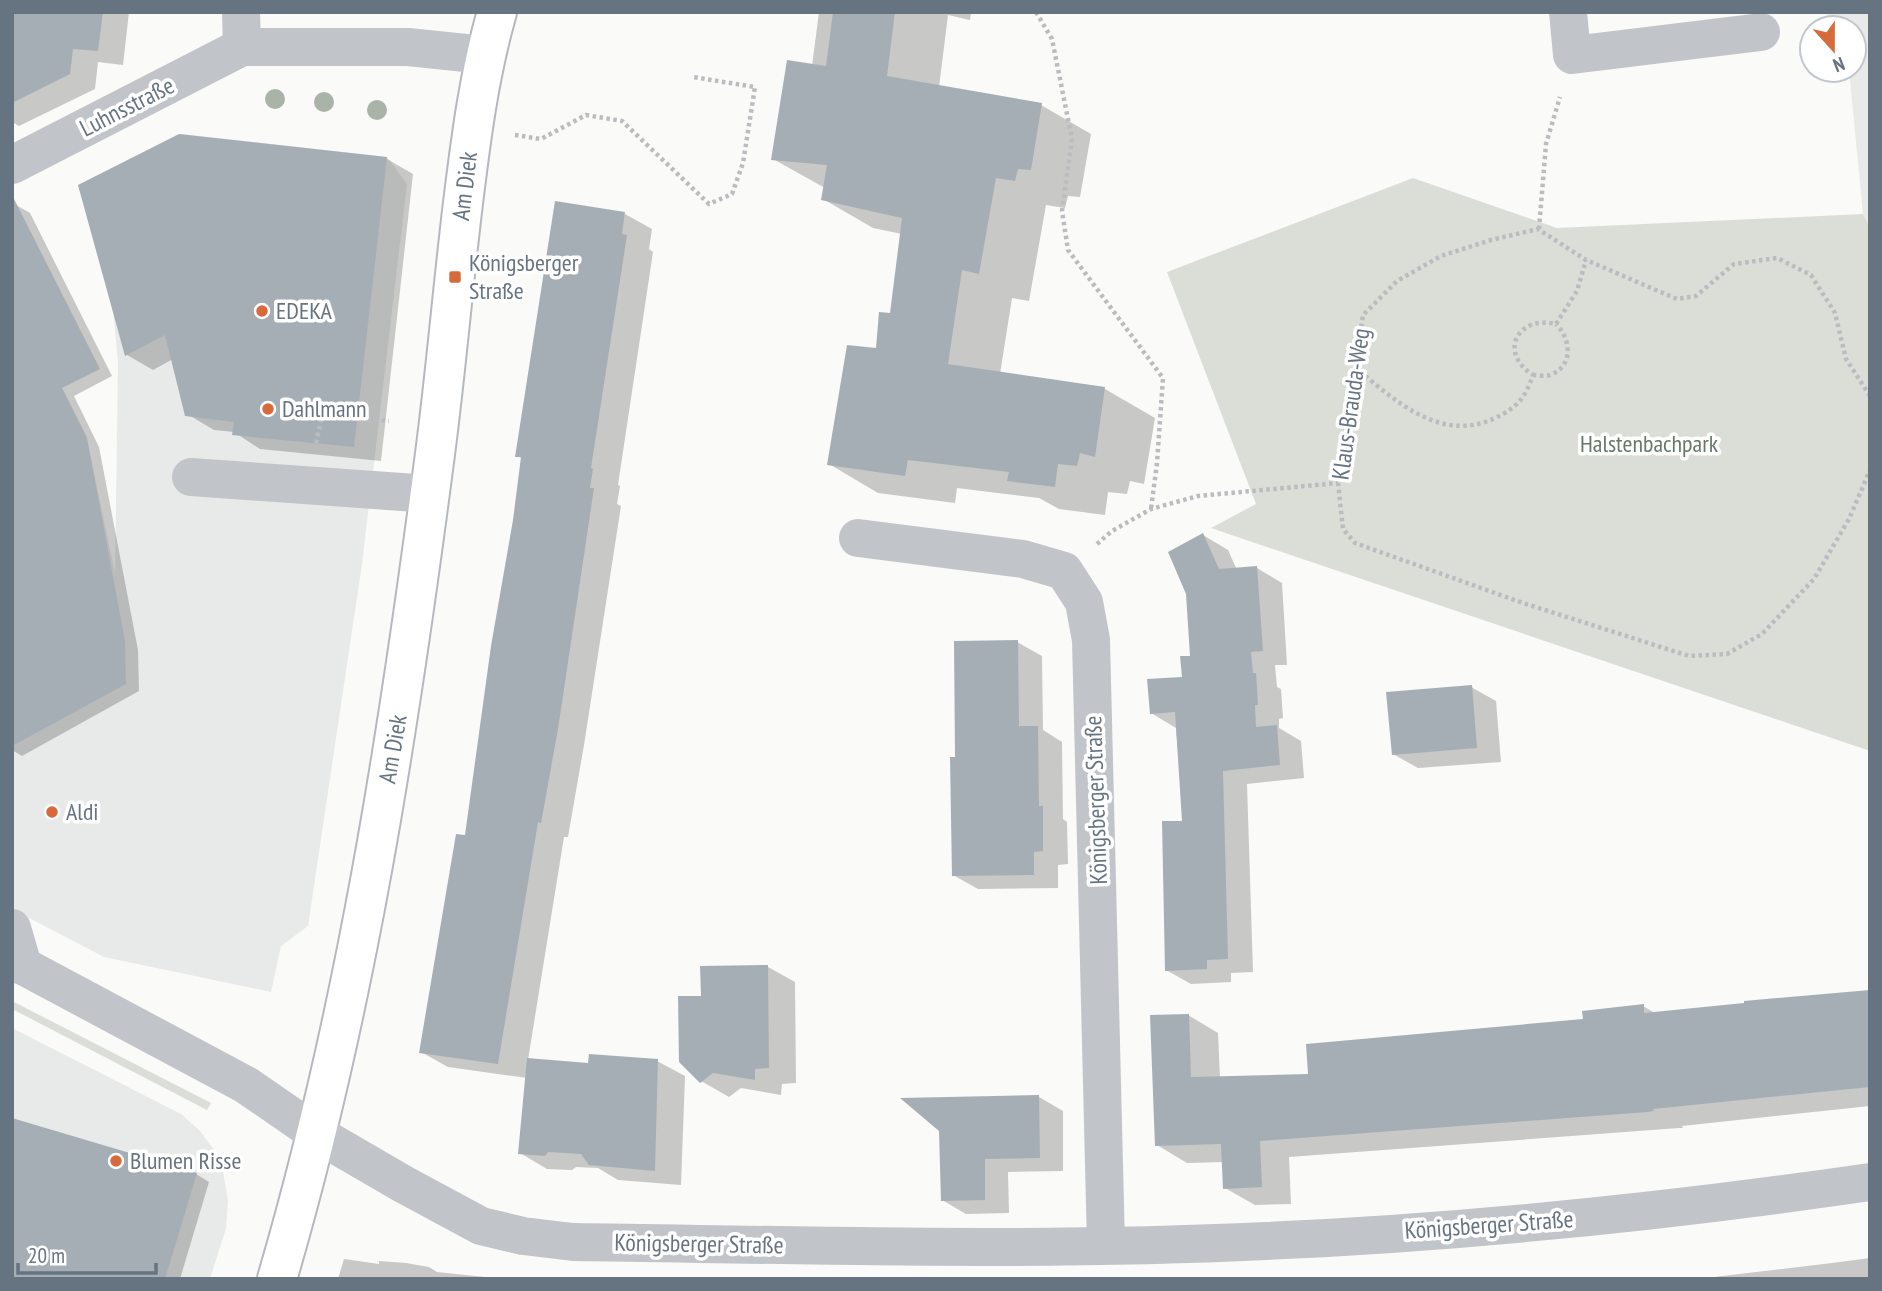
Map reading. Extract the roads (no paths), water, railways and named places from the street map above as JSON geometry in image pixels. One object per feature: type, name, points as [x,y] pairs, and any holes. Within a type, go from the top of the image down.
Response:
[{"type":"main road","name":"Am Diek","points":[[277,1279],[317,1134],[354,957],[400,712],[430,494],[472,128],[485,55],[497,12]]},
{"type":"street","points":[[1568,12],[1572,55],[1761,32]]},
{"type":"street","name":"Luhnsstraße","points":[[12,165],[241,30],[485,55]]},
{"type":"street","points":[[191,477],[430,494]]},
{"type":"street","name":"Königsberger Straße","points":[[858,538],[1023,559],[1064,571],[1084,602],[1091,640],[1106,1245]]},
{"type":"street","points":[[12,928],[18,963],[246,1085],[317,1134]]},
{"type":"street","name":"Königsberger Straße","points":[[317,1134],[481,1226],[523,1236],[573,1242],[951,1247],[1265,1241],[1555,1221],[1870,1182]]},
{"type":"place","name":"Königsberger Straße","points":[[455,277]]},
{"type":"place","name":"EDEKA","points":[[262,311]]},
{"type":"place","name":"Dahlmann","points":[[268,409]]},
{"type":"place","name":"Aldi","points":[[52,812]]},
{"type":"place","name":"Blumen Risse","points":[[116,1161]]},
{"type":"park label","name":"Halstenbachpark","points":[[1649,444]]}]
